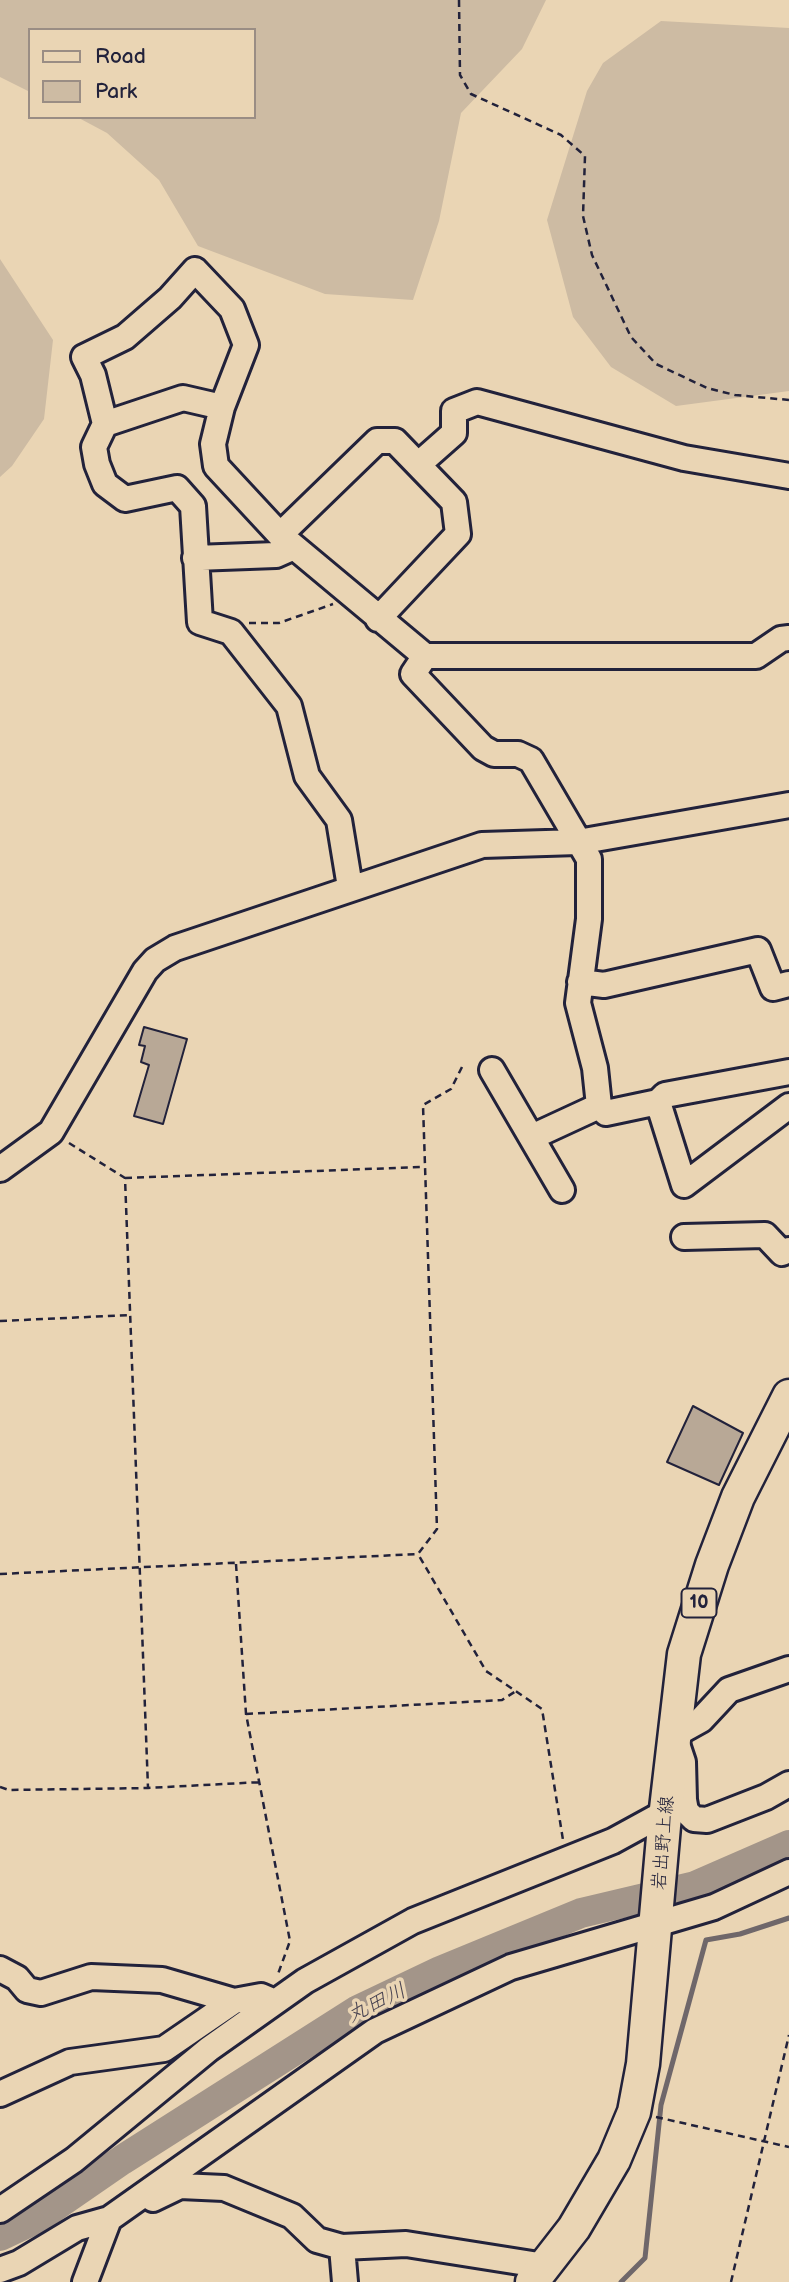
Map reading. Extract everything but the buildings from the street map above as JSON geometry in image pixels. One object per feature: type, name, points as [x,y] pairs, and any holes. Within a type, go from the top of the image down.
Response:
[{"type":"main road","name":"岩出野上線","points":[[539,2274],[574,2228],[614,2160],[634,2112],[643,2064],[665,1819],[684,1654],[692,1621],[738,1497],[789,1396]]},
{"type":"street","points":[[350,887],[339,820],[307,776],[289,706],[231,632],[200,622],[192,506],[177,488],[125,499],[106,484],[97,464],[94,447],[105,424],[93,375],[84,357],[125,337],[170,298],[195,270],[232,309],[246,345],[222,407],[213,444],[216,466],[287,541],[425,656],[756,656],[781,639],[789,638]]},
{"type":"street","points":[[105,424],[183,398],[222,407]]},
{"type":"street","points":[[420,463],[453,433],[454,411],[477,402],[684,458],[789,476]]},
{"type":"street","points":[[195,558],[276,555],[377,441],[395,441],[420,463],[454,502],[458,534],[378,619]]},
{"type":"street","points":[[425,656],[412,674],[483,748],[494,754],[518,754],[531,760],[589,859],[589,919],[578,1003],[595,1068],[599,1106],[606,1113],[658,1102],[665,1095],[789,1072]]},
{"type":"street","points":[[0,1170],[51,1132],[145,971],[155,960],[175,948],[350,887],[482,845],[578,842],[789,805]]},
{"type":"street","points":[[580,982],[604,985],[758,950],[773,988],[789,984]]},
{"type":"street","points":[[492,1070],[562,1190]]},
{"type":"street","points":[[658,1102],[684,1185],[789,1106]]},
{"type":"street","points":[[532,1137],[599,1106]]},
{"type":"street","points":[[684,1237],[765,1235],[782,1253],[789,1250]]},
{"type":"street","points":[[787,1671],[729,1690],[701,1720],[674,1735],[683,1762],[686,1811],[694,1819],[707,1820],[766,1797],[789,1784]]},
{"type":"street","points":[[0,2210],[74,2160],[209,2049],[275,2002],[354,1952],[413,1921],[665,1819]]},
{"type":"street","points":[[0,2270],[19,2263],[77,2228],[109,2219],[375,2031],[511,1967],[714,1907],[789,1872]]},
{"type":"street","points":[[0,1969],[17,1978],[27,1990],[41,1993],[91,1977],[162,1980],[234,2001]]},
{"type":"street","points":[[0,2094],[71,2063],[164,2049],[234,2001],[261,1996],[275,2002]]},
{"type":"street","points":[[135,2199],[142,2206],[180,2186],[224,2188],[292,2216],[317,2240],[342,2247],[406,2245],[539,2274]]},
{"type":"street","points":[[85,2282],[109,2219]]},
{"type":"street","points":[[342,2247],[345,2282]]},
{"type":"path","points":[[459,0],[460,75],[471,94],[561,135],[585,156],[583,216],[592,255],[631,337],[656,364],[707,388],[735,395],[789,400]]},
{"type":"path","points":[[231,632],[245,623],[279,623],[333,604],[348,592]]},
{"type":"path","points":[[0,1574],[418,1554],[437,1529],[423,1105],[451,1089],[462,1067]]},
{"type":"path","points":[[51,1132],[125,1178],[424,1167]]},
{"type":"path","points":[[125,1178],[148,1788]]},
{"type":"path","points":[[0,1321],[130,1315]]},
{"type":"path","points":[[418,1554],[486,1671],[542,1709],[566,1860]]},
{"type":"path","points":[[236,1564],[246,1714],[290,1941],[275,1982],[275,2002]]},
{"type":"path","points":[[246,1714],[502,1700],[516,1691]]},
{"type":"path","points":[[0,1787],[9,1790],[148,1788],[261,1782]]},
{"type":"path","points":[[730,2282],[789,2035]]},
{"type":"path","points":[[634,2112],[789,2147]]},
{"type":"green space","points":[[0,0],[546,0],[522,49],[461,113],[439,221],[413,300],[325,294],[198,246],[159,180],[107,133],[81,119],[256,119],[256,28],[28,28],[28,91],[0,77]]},
{"type":"green space","points":[[661,21],[789,28],[789,391],[676,406],[611,367],[573,317],[547,220],[587,91],[603,63]]},
{"type":"green space","points":[[0,259],[53,340],[44,419],[12,466],[0,477]]},
{"type":"waterway","name":"丸田川","points":[[0,2236],[38,2218],[122,2160],[358,2010],[440,1971],[581,1913],[695,1886],[789,1845]]},
{"type":"waterway","points":[[621,2282],[645,2258],[661,2105],[706,1940],[740,1934],[789,1918]]}]
